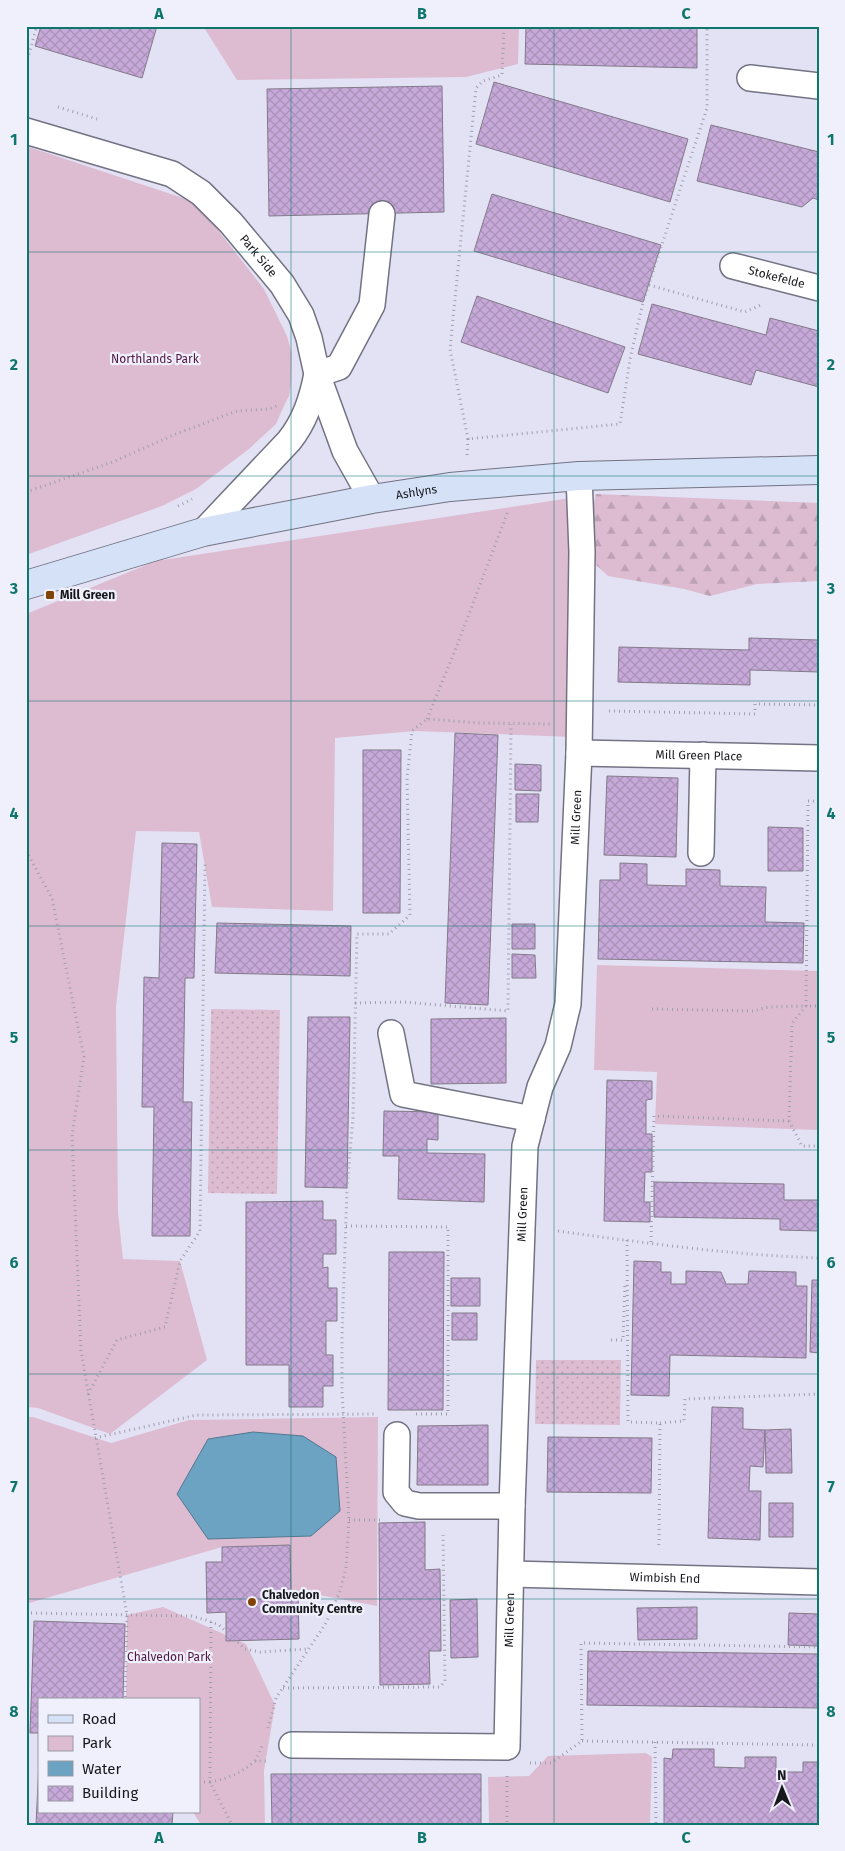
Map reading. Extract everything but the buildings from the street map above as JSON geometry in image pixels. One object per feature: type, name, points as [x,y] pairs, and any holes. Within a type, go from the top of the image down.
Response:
[{"type":"street","points":[[750,78],[819,86]]},
{"type":"street","name":"Park Side","points":[[26,131],[172,174],[201,193],[230,223],[282,284],[300,315],[309,338],[317,374],[344,451],[372,499]]},
{"type":"street","points":[[202,532],[289,441],[299,428],[313,394],[317,374],[339,367],[372,305],[382,214]]},
{"type":"street","name":"Stokefelde","points":[[733,266],[819,288]]},
{"type":"street","name":"Ashlyns","points":[[26,585],[202,532],[372,499],[450,487],[579,476],[819,470]]},
{"type":"street","name":"Mill Green","points":[[292,1745],[507,1747],[512,1506],[525,1146],[540,1087],[558,1046],[568,1004],[579,753],[582,552],[579,476]]},
{"type":"street","name":"Mill Green Place","points":[[579,753],[819,758]]},
{"type":"street","points":[[701,853],[703,755]]},
{"type":"street","points":[[391,1033],[403,1094],[532,1118]]},
{"type":"street","points":[[397,1436],[396,1492],[404,1503],[419,1506],[512,1506]]},
{"type":"street","name":"Wimbish End","points":[[511,1574],[819,1582]]},
{"type":"path","points":[[26,64],[37,26]]},
{"type":"path","points":[[466,462],[468,438],[450,349],[476,88],[483,81],[502,75],[504,26]]},
{"type":"path","points":[[468,438],[620,424],[630,359],[643,302],[707,108],[707,26]]},
{"type":"path","points":[[649,285],[745,312],[771,301]]},
{"type":"path","points":[[26,492],[110,463],[176,434],[237,411],[268,409],[286,404]]},
{"type":"path","points":[[175,507],[197,495]]},
{"type":"path","points":[[267,1730],[276,1698],[326,1623],[340,1591],[346,1568],[349,1520],[342,1391],[342,1335],[346,1188],[353,1118],[357,934],[389,934],[410,915],[407,778],[412,731],[427,719],[511,504]]},
{"type":"path","points":[[608,711],[755,714],[755,704],[819,705]]},
{"type":"path","points":[[427,719],[480,723],[550,724],[558,726]]},
{"type":"path","points":[[355,1003],[404,1002],[508,1011],[511,724]]},
{"type":"path","points":[[819,801],[808,801],[806,1006],[792,1023],[789,1121],[802,1146],[819,1146]]},
{"type":"path","points":[[26,851],[52,898],[84,1057],[72,1135],[81,1351],[127,1615],[125,1698]]},
{"type":"path","points":[[88,1394],[117,1340],[165,1326],[180,1260],[200,1231],[205,862]]},
{"type":"path","points":[[652,1009],[754,1011],[768,1007],[819,1006]]},
{"type":"path","points":[[651,1242],[654,1116],[789,1121]]},
{"type":"path","points":[[346,1226],[448,1227],[448,1414],[410,1414]]},
{"type":"path","points":[[558,1231],[765,1256],[819,1258]]},
{"type":"path","points":[[611,1340],[623,1340],[627,1240]]},
{"type":"path","points":[[627,1240],[628,1422],[684,1422],[685,1399],[819,1394]]},
{"type":"path","points":[[95,1438],[197,1415],[382,1414]]},
{"type":"path","points":[[659,1520],[660,1423]]},
{"type":"path","points":[[349,1520],[387,1520]]},
{"type":"path","points":[[282,1688],[440,1687],[445,1681],[443,1530]]},
{"type":"path","points":[[26,1613],[191,1616],[211,1622],[229,1633],[246,1649],[260,1652],[308,1649]]},
{"type":"path","points":[[211,1622],[210,1782],[232,1825]]},
{"type":"path","points":[[582,1741],[580,1643],[819,1647]]},
{"type":"path","points":[[255,1761],[264,1738]]},
{"type":"path","points":[[524,1763],[551,1763],[582,1741],[819,1744]]},
{"type":"path","points":[[655,1742],[656,1825]]},
{"type":"path","points":[[506,1772],[508,1825]]},
{"type":"path","points":[[200,1782],[210,1782]]},
{"type":"green space","points":[[203,26],[519,26],[518,64],[466,77],[237,80]]},
{"type":"green space","name":"Northlands Park","points":[[26,146],[189,200],[207,216],[264,289],[287,336],[292,354],[289,396],[276,424],[249,449],[196,489],[162,506],[26,555]]},
{"type":"green space","points":[[596,494],[819,503],[819,581],[757,584],[710,596],[684,589],[608,576],[582,552]]},
{"type":"green space","points":[[570,498],[573,737],[415,731],[335,738],[333,911],[212,907],[199,832],[136,831],[116,1007],[118,1212],[123,1259],[180,1261],[207,1360],[110,1434],[38,1408],[26,1407],[26,614],[156,561]]},
{"type":"green space","points":[[597,965],[819,971],[817,1130],[655,1124],[657,1072],[594,1070]]},
{"type":"green space","points":[[211,1009],[280,1010],[277,1194],[208,1193]]},
{"type":"green space","points":[[536,1360],[621,1360],[620,1425],[535,1424]]},
{"type":"green space","points":[[26,1417],[33,1417],[111,1443],[189,1420],[378,1417],[377,1606],[291,1591],[289,1545],[222,1547],[26,1604]]},
{"type":"green space","name":"Chalvedon Park","points":[[163,1607],[246,1644],[275,1705],[264,1771],[265,1825],[201,1825],[194,1814],[200,1814],[200,1698],[126,1698],[127,1615]]},
{"type":"green space","points":[[646,1753],[652,1757],[650,1825],[489,1825],[488,1777],[529,1776],[548,1756]]},
{"type":"water","points":[[253,1432],[303,1436],[336,1457],[340,1511],[311,1536],[208,1539],[177,1494],[208,1439]]},
{"type":"place","name":"Mill Green","points":[[50,595]]},
{"type":"place","name":"Chalvedon Community Centre","points":[[252,1602]]}]
